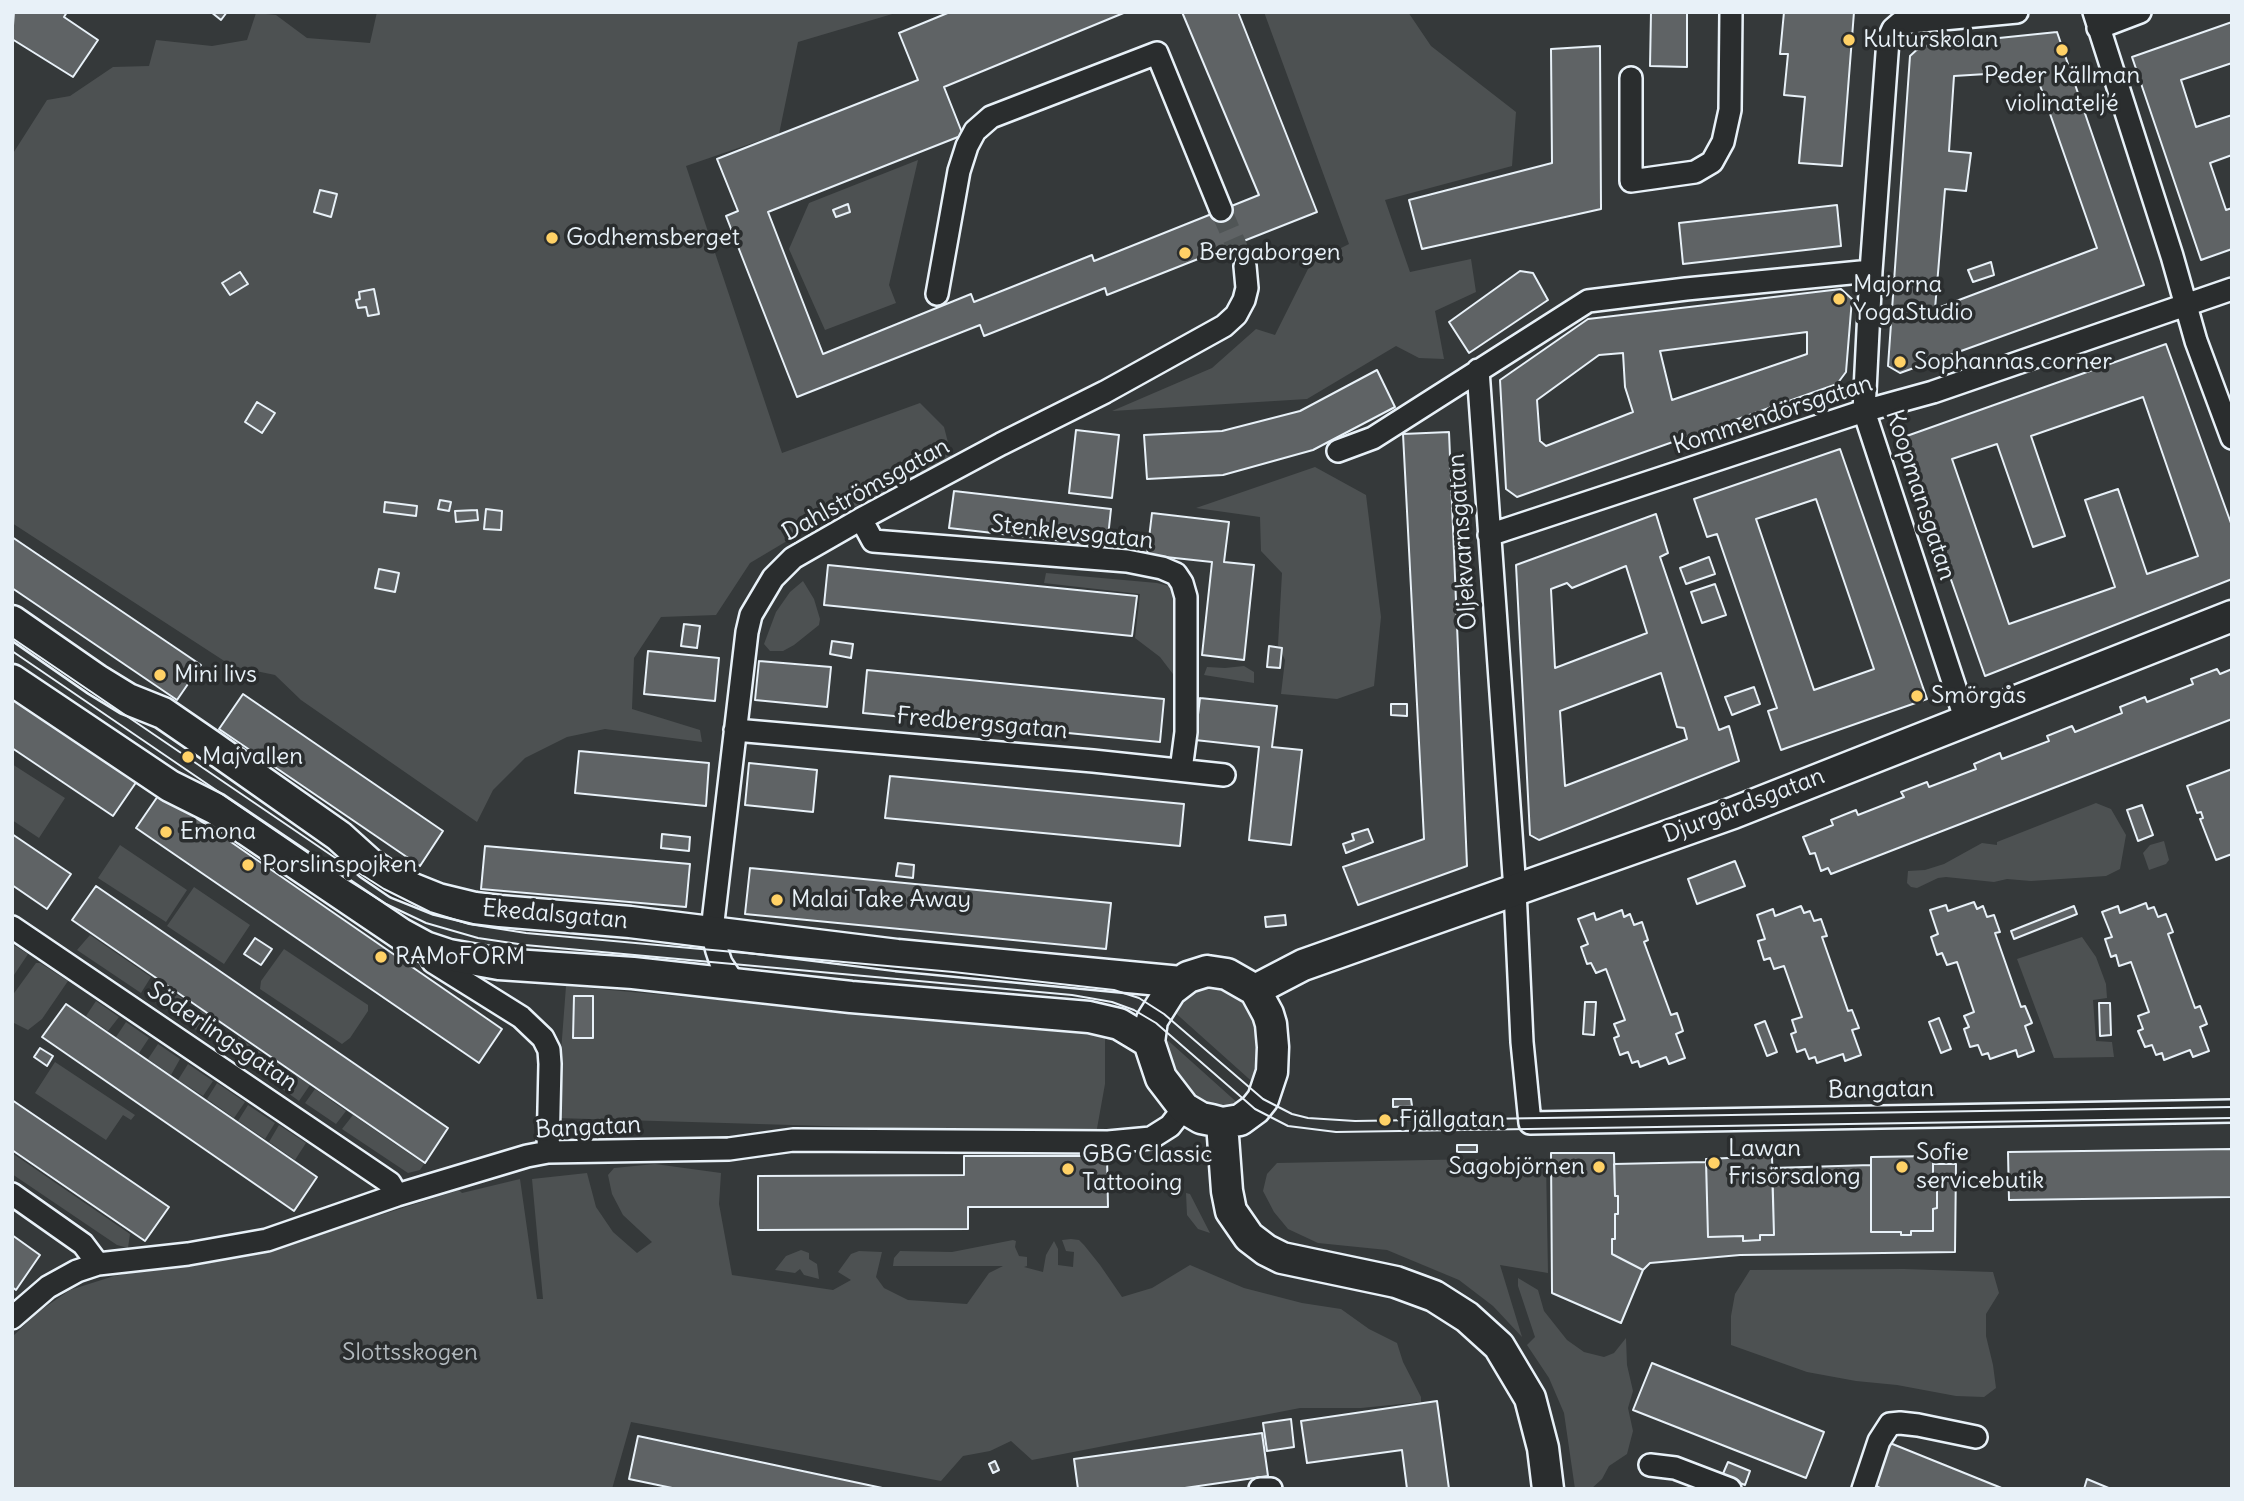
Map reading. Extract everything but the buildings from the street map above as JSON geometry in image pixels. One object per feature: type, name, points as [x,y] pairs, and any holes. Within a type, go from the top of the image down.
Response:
[{"type":"street","points":[[1631,78],[1631,181],[1695,172],[1712,162],[1723,142],[1730,110],[1731,12]]},
{"type":"street","name":"Koopmansgatan","points":[[1966,721],[1864,411],[1871,271],[1888,40],[1893,29],[1900,23],[2017,12]]},
{"type":"street","points":[[2140,12],[2096,20],[2187,304],[2196,341],[2232,438]]},
{"type":"street","points":[[937,294],[959,171],[975,131],[991,117],[1157,53],[1221,210]]},
{"type":"street","name":"Dahlströmsgatan","points":[[734,983],[721,963],[712,932],[747,632],[751,615],[773,578],[793,558],[861,519],[1105,392],[1224,326],[1236,315],[1244,300],[1247,288],[1245,266]]},
{"type":"street","points":[[1338,451],[1373,438],[1588,302],[1686,289],[1871,271]]},
{"type":"street","name":"Kommendörsgatan","points":[[1489,535],[1864,411],[1933,393],[2232,289]]},
{"type":"street","name":"Oljekvarnsgatan","points":[[1478,370],[1515,890],[1522,1042],[1530,1123]]},
{"type":"street","name":"Stenklevsgatan","points":[[861,519],[873,541],[1127,561],[1162,568],[1176,574],[1186,597],[1186,733],[1181,770]]},
{"type":"street","name":"Djurgårdsgatan","points":[[1255,990],[1303,965],[1733,813],[2232,616]]},
{"type":"street","name":"Ekedalsgatan","points":[[12,621],[128,699],[163,713],[318,821],[370,864],[398,883],[423,894],[475,908],[630,922],[897,955],[1181,982]]},
{"type":"street","points":[[12,680],[170,786],[216,809],[401,934],[425,947],[449,955],[499,964],[633,973],[851,997],[1089,1017],[1119,1024],[1149,1042]]},
{"type":"street","name":"Fredbergsgatan","points":[[735,730],[1224,775]]},
{"type":"street","name":"Söderlingsgatan","points":[[12,927],[390,1183],[397,1195]]},
{"type":"street","points":[[425,947],[433,962],[521,1017],[543,1038],[549,1050],[550,1064],[548,1152]]},
{"type":"street","points":[[1207,971],[1215,971],[1244,982],[1255,990],[1269,1014],[1273,1047],[1272,1072],[1263,1099],[1240,1121],[1222,1123],[1201,1118],[1184,1108],[1161,1078],[1149,1042],[1150,1028],[1157,1009],[1171,990],[1181,982],[1207,971]]},
{"type":"street","name":"Bangatan","points":[[12,1318],[58,1281],[98,1264],[188,1254],[267,1240],[397,1195],[548,1152],[729,1149],[793,1140],[1108,1142],[1151,1138],[1170,1126],[1184,1108]]},
{"type":"street","name":"Bangatan","points":[[1530,1123],[2232,1111]]},
{"type":"street","points":[[1222,1123],[1231,1211],[1249,1237],[1266,1251],[1282,1258],[1416,1288],[1467,1317],[1499,1346],[1530,1398],[1543,1448],[1548,1489]]},
{"type":"street","points":[[12,1194],[83,1244],[98,1264]]},
{"type":"street","points":[[1863,1489],[1879,1441],[1891,1424],[1918,1425],[1976,1437]]},
{"type":"street","points":[[1650,1465],[1675,1468],[1730,1489]]},
{"type":"street","points":[[1260,1489],[1271,1489]]},
{"type":"green space","points":[[377,12],[899,12],[798,42],[779,134],[686,166],[782,453],[920,403],[944,427],[952,458],[792,538],[750,563],[716,615],[661,617],[634,658],[632,709],[700,730],[702,742],[605,729],[567,737],[525,758],[493,790],[477,822],[301,700],[275,675],[232,666],[12,523],[12,155],[47,100],[70,96],[113,67],[149,66],[156,40],[212,46],[247,40],[256,13],[276,15],[307,38],[370,43]]},
{"type":"green space","points":[[1264,12],[1408,12],[1431,46],[1516,112],[1512,166],[1385,200],[1410,272],[1471,259],[1476,292],[1435,311],[1444,359],[1419,358],[1396,346],[1307,399],[1112,411],[1212,368],[1256,329],[1275,335],[1311,263],[1349,244]]},
{"type":"green space","points":[[918,160],[889,285],[896,303],[825,330],[789,249],[809,203]]},
{"type":"green space","points":[[1315,467],[1366,495],[1381,617],[1374,686],[1337,699],[1281,694],[1285,660],[1278,645],[1282,573],[1261,551],[1260,517],[1196,508]]},
{"type":"green space","points":[[1046,573],[1157,583],[1173,587],[1176,593],[1176,678],[1160,657],[1135,638],[1140,594],[1044,583]]},
{"type":"green space","points":[[803,581],[814,599],[820,619],[819,625],[783,651],[770,651],[764,644],[776,612],[790,592]]},
{"type":"green space","points":[[1244,666],[1254,672],[1254,683],[1204,675],[1207,667]]},
{"type":"green space","points":[[12,764],[65,798],[39,838],[12,820]]},
{"type":"green space","points":[[2096,803],[2111,809],[2126,835],[2120,869],[2106,876],[2031,881],[2007,879],[1994,882],[1946,877],[1917,888],[1907,883],[1908,871],[1925,870],[1944,864],[1982,843],[1997,845],[1997,842]]},
{"type":"green space","points":[[2164,841],[2169,860],[2166,864],[2149,870],[2143,853],[2150,845]]},
{"type":"green space","points":[[120,845],[187,890],[166,922],[98,878]]},
{"type":"green space","points":[[194,887],[250,925],[224,964],[167,926]]},
{"type":"green space","points":[[90,935],[151,977],[141,993],[77,950]]},
{"type":"green space","points":[[2082,937],[2096,957],[2106,984],[2107,998],[2093,1000],[2096,1041],[2112,1042],[2114,1057],[2054,1058],[2017,959]]},
{"type":"green space","points":[[12,944],[28,954],[12,978]]},
{"type":"green space","points":[[284,949],[368,1005],[368,1011],[350,1038],[342,1044],[260,989],[261,981]]},
{"type":"green space","points":[[36,963],[68,981],[42,1019],[28,1030],[12,1022],[12,996]]},
{"type":"green space","points":[[1216,984],[1240,992],[1259,1025],[1257,1086],[1171,1009],[1188,990]]},
{"type":"green space","points":[[152,986],[161,993],[166,987],[186,1001],[174,1015],[146,996]]},
{"type":"green space","points":[[566,986],[1105,1035],[1105,1084],[1096,1134],[556,1118]]},
{"type":"green space","points":[[96,1001],[119,1017],[108,1031],[86,1016]]},
{"type":"green space","points":[[187,1008],[197,1015],[201,1010],[217,1022],[207,1037],[179,1019]]},
{"type":"green space","points":[[126,1022],[149,1038],[139,1053],[116,1037]]},
{"type":"green space","points":[[232,1033],[279,1065],[269,1079],[222,1047]]},
{"type":"green space","points":[[1163,1036],[1241,1106],[1218,1110],[1194,1099],[1183,1086],[1165,1054]]},
{"type":"green space","points":[[158,1044],[180,1059],[171,1075],[148,1059]]},
{"type":"green space","points":[[55,1062],[135,1115],[131,1120],[123,1115],[106,1140],[35,1093]]},
{"type":"green space","points":[[188,1064],[213,1081],[203,1096],[178,1080]]},
{"type":"green space","points":[[282,1072],[287,1076],[290,1072],[310,1085],[299,1101],[274,1083]]},
{"type":"green space","points":[[217,1083],[245,1102],[234,1118],[207,1099]]},
{"type":"green space","points":[[315,1089],[346,1111],[336,1124],[305,1103]]},
{"type":"green space","points":[[248,1105],[275,1123],[265,1139],[238,1121]]},
{"type":"green space","points":[[353,1115],[424,1164],[420,1170],[408,1173],[342,1129]]},
{"type":"green space","points":[[279,1125],[306,1143],[295,1160],[269,1142]]},
{"type":"green space","points":[[12,1153],[130,1234],[128,1248],[117,1245],[12,1174]]},
{"type":"green space","points":[[1479,1159],[1546,1162],[1548,1273],[1500,1265],[1522,1337],[1493,1306],[1459,1280],[1387,1250],[1318,1243],[1288,1229],[1274,1212],[1263,1191],[1267,1174],[1277,1163]]},
{"type":"green space","name":"Slottsskogen","points":[[655,1164],[721,1173],[719,1204],[732,1275],[833,1290],[851,1280],[838,1272],[851,1254],[859,1251],[882,1252],[876,1277],[884,1288],[908,1300],[967,1304],[989,1273],[1003,1266],[893,1266],[894,1258],[900,1251],[952,1252],[1013,1240],[1016,1241],[1015,1247],[1019,1256],[1027,1257],[1027,1266],[1024,1267],[1043,1272],[1046,1255],[1054,1241],[1058,1249],[1058,1265],[1073,1267],[1074,1252],[1066,1251],[1062,1240],[1079,1240],[1122,1297],[1152,1288],[1190,1265],[1244,1288],[1302,1303],[1341,1309],[1369,1329],[1397,1343],[1421,1402],[1361,1408],[1300,1408],[1032,1460],[1011,1441],[990,1451],[963,1456],[941,1481],[631,1422],[612,1489],[12,1489],[12,1337],[38,1312],[70,1290],[114,1276],[280,1247],[459,1190],[462,1193],[520,1179],[537,1299],[543,1299],[532,1179],[587,1173],[596,1207],[613,1232],[637,1253],[652,1242],[623,1215],[612,1194],[608,1175],[614,1168]]},
{"type":"green space","points":[[1186,1193],[1190,1194],[1210,1233],[1198,1229],[1187,1215]]},
{"type":"green space","points":[[801,1250],[809,1253],[809,1259],[817,1264],[819,1279],[804,1275],[800,1269],[795,1273],[775,1270],[786,1256]]},
{"type":"green space","points":[[1904,1269],[1993,1272],[1999,1293],[1986,1314],[1986,1336],[1996,1388],[1984,1397],[1956,1396],[1807,1372],[1731,1345],[1731,1316],[1735,1294],[1750,1270]]},
{"type":"green space","points":[[1518,1278],[1538,1290],[1544,1311],[1567,1340],[1584,1352],[1604,1357],[1614,1353],[1626,1338],[1627,1365],[1633,1391],[1628,1408],[1633,1431],[1627,1454],[1609,1466],[1602,1479],[1591,1489],[1575,1489],[1564,1413],[1549,1378],[1527,1345],[1535,1337],[1518,1286]]},
{"type":"tunnel","points":[[1221,210],[1245,266]]},
{"type":"tram line","points":[[12,638],[334,857],[384,889],[430,912],[469,924],[526,933],[953,972],[1114,990],[1139,998],[1164,1014],[1263,1099],[1292,1114],[1308,1118],[1355,1121],[2232,1107]]},
{"type":"tram line","points":[[12,651],[348,880],[386,904],[426,923],[478,938],[525,945],[1072,995],[1112,1002],[1134,1010],[1156,1023],[1255,1109],[1288,1126],[1336,1132],[2232,1118]]},
{"type":"place","name":"Kulturskolan","points":[[1849,40]]},
{"type":"place","name":"Peder Källman violinateljé","points":[[2062,50]]},
{"type":"place","name":"Godhemsberget","points":[[552,238]]},
{"type":"place","name":"Bergaborgen","points":[[1185,253]]},
{"type":"place","name":"Majorna YogaStudio","points":[[1839,299]]},
{"type":"place","name":"Sophannas corner","points":[[1900,362]]},
{"type":"place","name":"Mini livs","points":[[160,675]]},
{"type":"place","name":"Smörgås","points":[[1917,696]]},
{"type":"place","name":"Majvallen","points":[[188,757]]},
{"type":"place","name":"Emona","points":[[166,832]]},
{"type":"place","name":"Porslinspojken","points":[[248,865]]},
{"type":"place","name":"Malai Take Away","points":[[777,900]]},
{"type":"place","name":"RAMoFORM","points":[[381,957]]},
{"type":"place","name":"Fjällgatan","points":[[1385,1120]]},
{"type":"place","name":"Lawan Frisörsalong","points":[[1714,1163]]},
{"type":"place","name":"Sagobjörnen","points":[[1599,1167]]},
{"type":"place","name":"Sofie servicebutik","points":[[1902,1167]]},
{"type":"place","name":"GBG Classic Tattooing","points":[[1068,1169]]}]
